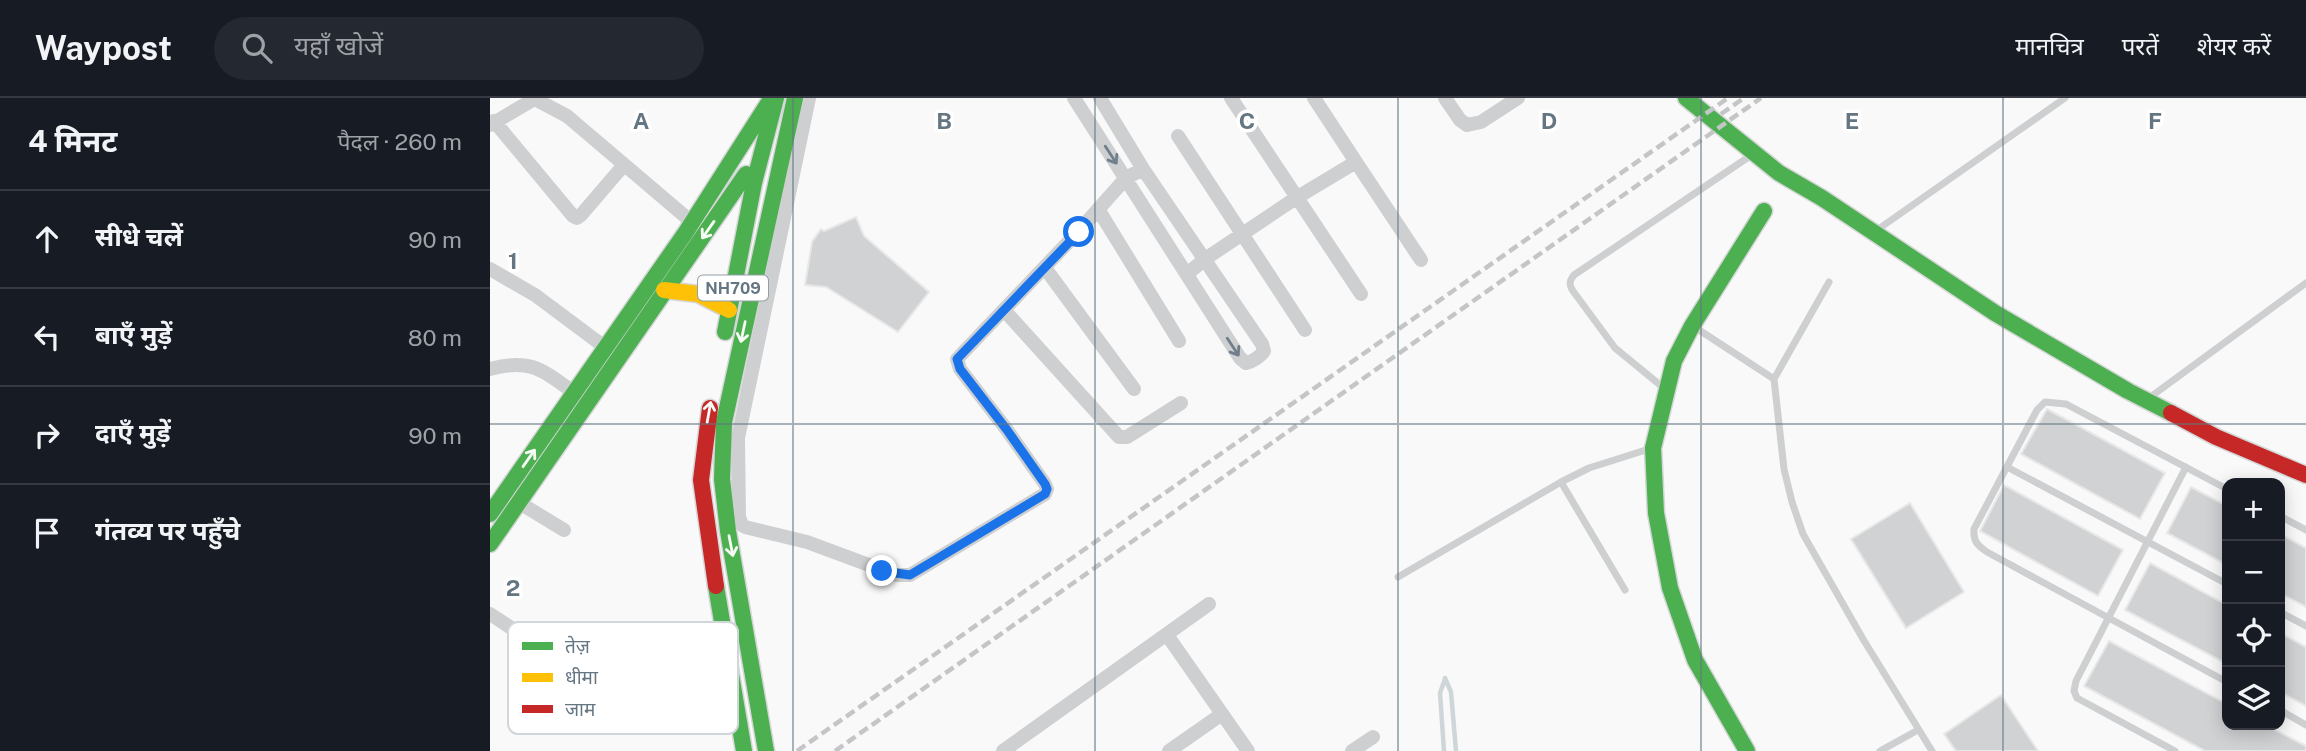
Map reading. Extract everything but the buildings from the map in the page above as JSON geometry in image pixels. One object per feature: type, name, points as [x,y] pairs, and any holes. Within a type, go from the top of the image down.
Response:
[{"type":"main road","points":[[490,514],[727,172],[774,98]]},
{"type":"main road","name":"NH709","points":[[722,347],[751,174],[774,98]]},
{"type":"main road","name":"NH709","points":[[766,751],[728,531],[722,478],[724,422],[795,98]]},
{"type":"main road","points":[[1686,98],[1779,173],[1995,313],[2146,401],[2216,437],[2306,475]]},
{"type":"main road","points":[[727,172],[776,178]]},
{"type":"main road","points":[[490,544],[664,290],[751,174]]},
{"type":"main road","points":[[1746,751],[1695,660],[1671,587],[1656,513],[1653,448],[1674,361],[1692,326],[1764,211]]},
{"type":"main road","points":[[664,290],[690,291],[729,310]]},
{"type":"main road","points":[[712,397],[701,480],[722,622]]},
{"type":"main road","points":[[738,716],[744,751]]},
{"type":"street","points":[[623,166],[577,218],[492,123],[535,98],[567,116],[687,218]]},
{"type":"street","points":[[547,432],[598,342],[687,218],[746,129],[762,98]]},
{"type":"street","points":[[809,98],[738,438],[739,517],[742,525],[807,542],[882,571],[910,575],[1040,498],[1047,489],[957,364],[960,354],[1045,268],[1126,178],[1143,169]]},
{"type":"street","points":[[1074,98],[1243,361],[1250,362],[1262,354],[1262,344],[1143,169],[1100,98]]},
{"type":"street","points":[[1231,98],[1361,293]]},
{"type":"street","points":[[1314,98],[1420,260]]},
{"type":"street","points":[[1445,98],[1460,120],[1467,125],[1481,122],[1518,98]]},
{"type":"street","points":[[1178,136],[1305,330]]},
{"type":"street","points":[[1187,274],[1296,198],[1356,162]]},
{"type":"street","points":[[1098,209],[1179,341]]},
{"type":"street","points":[[1045,268],[1134,389]]},
{"type":"street","points":[[490,269],[536,295],[598,342]]},
{"type":"street","points":[[1004,310],[1119,437],[1127,437],[1181,403]]},
{"type":"street","points":[[490,369],[526,364],[542,369],[569,389]]},
{"type":"street","points":[[518,502],[564,530]]},
{"type":"street","points":[[1003,751],[1209,604]]},
{"type":"street","points":[[490,614],[508,626]]},
{"type":"street","points":[[1167,635],[1248,751]]},
{"type":"street","points":[[1169,751],[1222,714]]},
{"type":"street","points":[[1352,751],[1373,737]]},
{"type":"lane","points":[[1874,233],[2065,98]]},
{"type":"lane","points":[[1666,389],[1615,348],[1573,291],[1570,280],[1754,153]]},
{"type":"lane","points":[[1829,282],[1774,379],[1784,469],[1803,534],[1932,751]]},
{"type":"lane","points":[[2146,401],[2306,282]]},
{"type":"lane","points":[[1692,326],[1774,379]]},
{"type":"lane","points":[[2222,486],[2066,404],[2045,402],[2037,410],[1974,529],[1973,539],[1978,546],[2222,679]]},
{"type":"lane","points":[[1398,577],[1561,482],[1589,468],[1653,448]]},
{"type":"lane","points":[[2007,467],[2222,581]]},
{"type":"lane","points":[[2175,751],[2077,698],[2074,691],[2076,681],[2186,467]]},
{"type":"lane","points":[[1561,482],[1625,590]]},
{"type":"lane","points":[[2285,519],[2306,530]]},
{"type":"lane","points":[[2285,615],[2306,626]]},
{"type":"lane","points":[[2285,713],[2306,725]]},
{"type":"lane","points":[[1880,751],[1918,730]]},
{"type":"waterway","points":[[1445,678],[1451,692],[1456,751]]},
{"type":"waterway","points":[[1444,751],[1440,693],[1445,679]]},
{"type":"railway","points":[[797,751],[1728,98]]},
{"type":"railway","points":[[1721,114],[1744,98]]},
{"type":"railway","points":[[835,751],[1761,98]]},
{"type":"traffic: fast","points":[[725,332],[754,183],[776,98]]},
{"type":"traffic: fast","points":[[766,751],[728,531],[722,479],[724,422],[795,98]]},
{"type":"traffic: fast","points":[[1686,98],[1779,173],[1822,198],[1995,313],[2128,391],[2171,413]]},
{"type":"traffic: fast","points":[[490,514],[686,232],[769,102]]},
{"type":"traffic: fast","points":[[490,544],[746,174]]},
{"type":"traffic: fast","points":[[1747,751],[1695,660],[1670,588],[1656,513],[1653,448],[1674,361],[1692,326],[1764,211]]},
{"type":"traffic: fast","points":[[716,586],[722,622]]},
{"type":"traffic: fast","points":[[738,716],[744,751]]},
{"type":"traffic: slow","points":[[664,290],[698,294],[729,310]]},
{"type":"traffic: jam","points":[[710,408],[701,480],[716,586]]},
{"type":"traffic: jam","points":[[2171,413],[2216,437],[2306,475]]},
{"type":"route","points":[[882,571],[910,575],[1045,494],[1045,484],[960,369],[957,359],[1079,232]]}]
